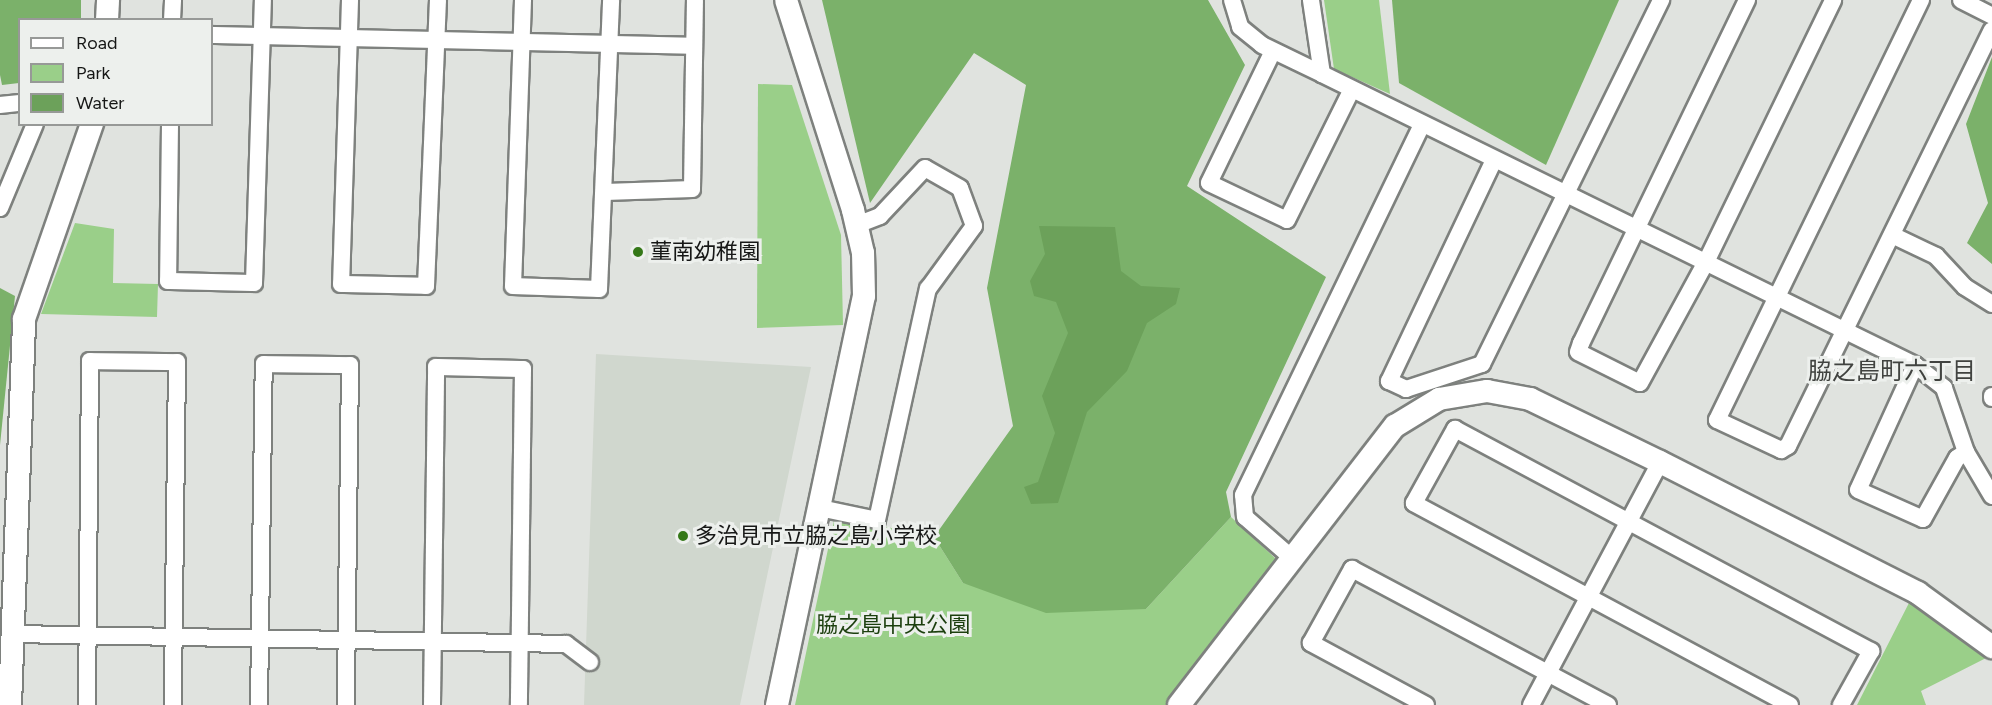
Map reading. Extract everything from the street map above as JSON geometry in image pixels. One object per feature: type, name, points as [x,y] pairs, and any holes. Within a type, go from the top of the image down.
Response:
[{"type":"street","points":[[107,18],[108,0]]},
{"type":"street","points":[[172,18],[173,0]]},
{"type":"street","points":[[170,126],[168,281],[254,283],[263,0]]},
{"type":"street","points":[[350,0],[341,284],[426,286],[438,0]]},
{"type":"street","points":[[523,0],[513,286],[598,289],[606,192],[611,0]]},
{"type":"street","points":[[606,192],[692,189],[695,0]]},
{"type":"street","points":[[777,705],[864,296],[857,225],[786,0]]},
{"type":"street","points":[[1232,0],[1240,27],[1272,53],[1322,74],[1351,91],[1916,365],[1944,388],[1966,452],[1992,496]]},
{"type":"street","points":[[1311,0],[1322,74]]},
{"type":"street","points":[[1494,160],[1389,381],[1406,389],[1482,364],[1660,0]]},
{"type":"street","points":[[1747,0],[1635,229],[1578,352],[1640,383],[1706,262],[1833,0]]},
{"type":"street","points":[[1921,0],[1717,420],[1785,452],[1992,30]]},
{"type":"street","points":[[1961,0],[1992,16]]},
{"type":"street","points":[[213,35],[262,39],[694,46]]},
{"type":"street","points":[[1272,53],[1209,183],[1260,208],[1287,220],[1351,91]]},
{"type":"street","points":[[0,105],[18,104]]},
{"type":"street","points":[[1292,558],[1245,517],[1243,495],[1422,124]]},
{"type":"street","points":[[0,208],[34,126]]},
{"type":"street","points":[[10,705],[12,634],[7,550],[24,319],[91,126]]},
{"type":"street","points":[[820,508],[878,520],[928,289],[974,226],[960,188],[925,168],[880,216],[857,225]]},
{"type":"street","points":[[1892,235],[1936,256],[1965,287],[1992,304]]},
{"type":"street","points":[[87,705],[90,361],[177,362],[173,705]]},
{"type":"street","points":[[259,705],[264,364],[350,365],[346,705]]},
{"type":"street","points":[[1916,365],[1858,490],[1923,519],[1957,458],[1966,452]]},
{"type":"street","points":[[432,705],[436,367],[523,369],[519,705]]},
{"type":"street","points":[[1179,705],[1395,426],[1447,397],[1487,392],[1530,399],[1660,462],[1918,593],[1992,647]]},
{"type":"street","points":[[1790,705],[1414,503],[1455,429],[1630,520],[1871,651],[1841,705]]},
{"type":"street","points":[[1531,705],[1660,462]]},
{"type":"street","points":[[1426,705],[1311,643],[1352,569],[1608,705]]},
{"type":"street","points":[[12,634],[566,644],[590,662]]},
{"type":"shaded area","points":[[0,0],[81,0],[81,18],[18,18],[18,83],[2,85]]},
{"type":"shaded area","points":[[822,0],[1208,0],[1245,65],[1187,186],[1326,277],[1226,492],[1231,517],[1146,609],[1046,613],[963,583],[934,537],[1013,426],[987,288],[1026,85],[974,53],[870,203]]},
{"type":"shaded area","points":[[1392,0],[1619,0],[1546,165],[1399,83]]},
{"type":"shaded area","points":[[1992,57],[1992,264],[1967,243],[1988,203],[1966,124]]},
{"type":"shaded area","points":[[0,288],[15,296],[0,445]]},
{"type":"shaded area","name":"多治見市立脇之島小学校","points":[[596,354],[811,367],[740,705],[584,705]]},
{"type":"green space","points":[[1324,0],[1379,0],[1390,94],[1334,69]]},
{"type":"green space","points":[[758,84],[792,85],[841,235],[843,325],[757,328]]},
{"type":"green space","points":[[75,223],[114,229],[113,283],[158,284],[157,317],[41,314]]},
{"type":"green space","name":"脇之島中央公園","points":[[835,516],[934,537],[963,583],[1146,609],[1231,517],[1276,559],[1170,705],[795,705]]},
{"type":"green space","points":[[1911,599],[1992,655],[1921,691],[1926,705],[1857,705]]},
{"type":"water","points":[[1039,226],[1115,227],[1121,271],[1141,286],[1180,288],[1176,304],[1147,323],[1127,371],[1087,412],[1058,503],[1031,504],[1024,487],[1038,482],[1055,433],[1042,396],[1068,333],[1056,302],[1034,296],[1030,281],[1045,254]]},
{"type":"place","name":"菫南幼稚園","points":[[638,252]]},
{"type":"place","name":"多治見市立脇之島小学校","points":[[683,536]]},
{"type":"district","name":"脇之島町六丁目","points":[[1892,371]]}]
